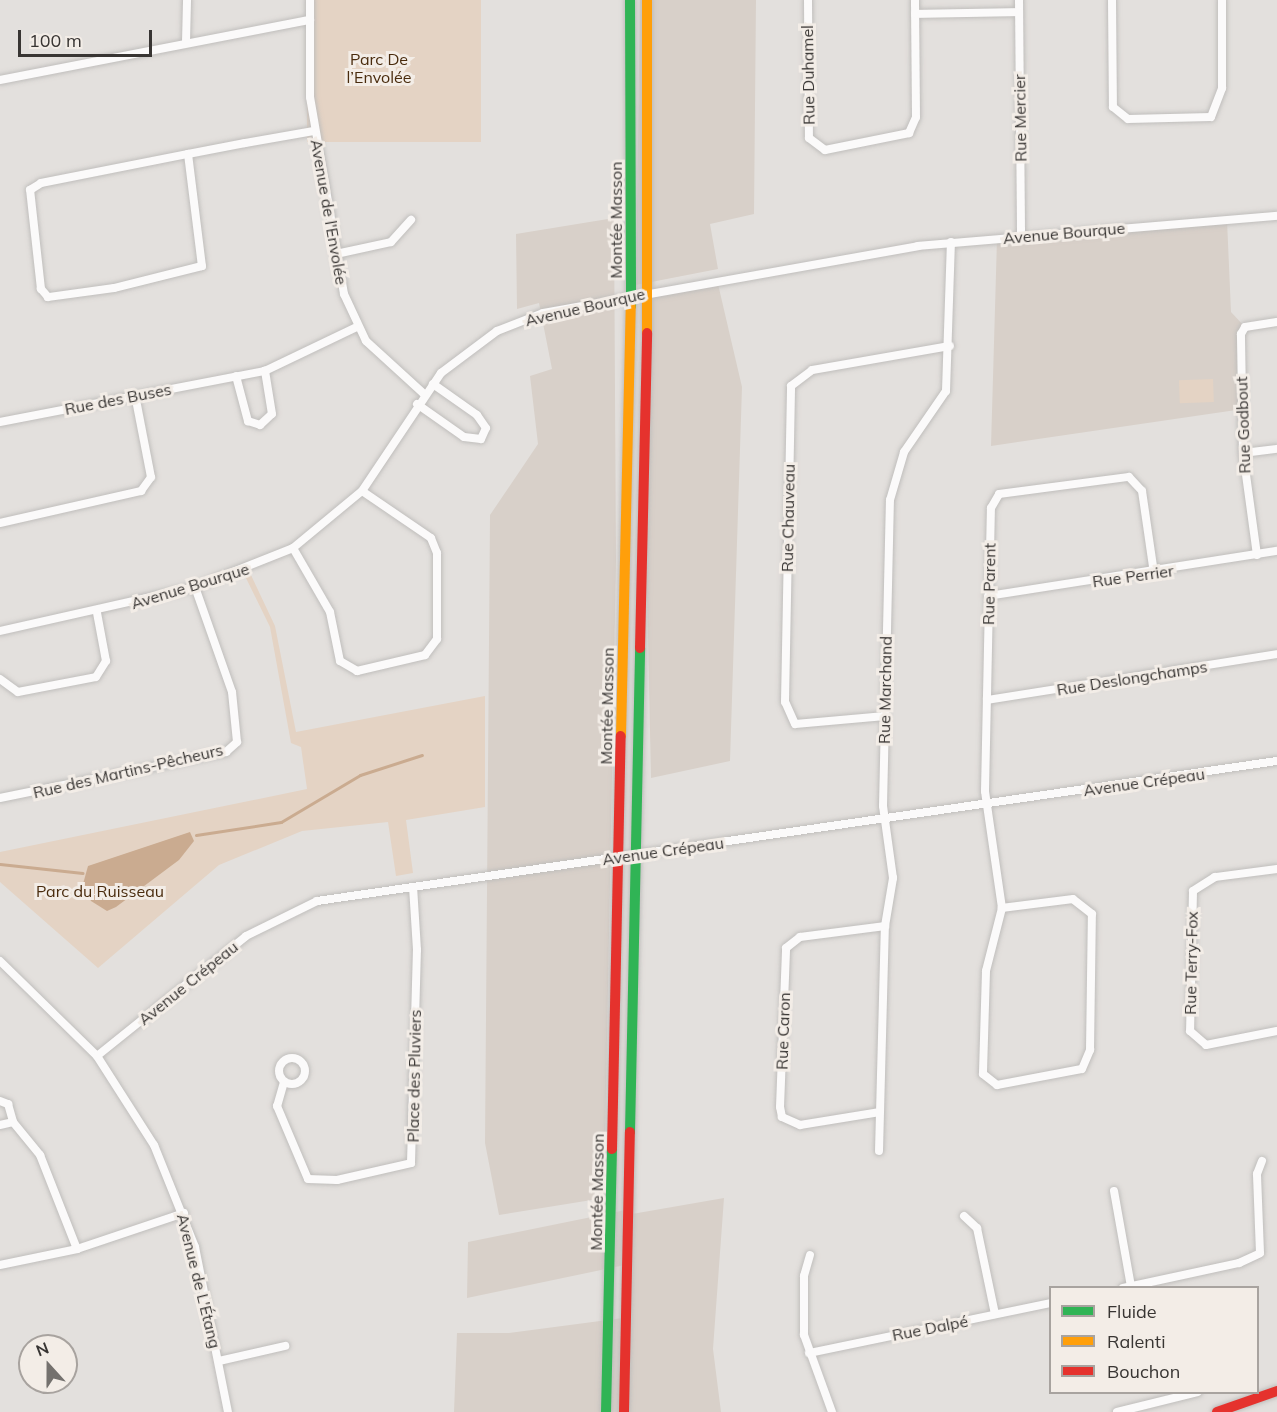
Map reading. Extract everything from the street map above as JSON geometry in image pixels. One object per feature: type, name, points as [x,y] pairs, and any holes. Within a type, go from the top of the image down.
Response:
[{"type":"main road","name":"Montée Masson","points":[[606,1412],[631,296],[630,0]]},
{"type":"main road","name":"Montée Masson","points":[[624,1412],[648,292],[646,0]]},
{"type":"main road","points":[[625,590],[640,590]]},
{"type":"main road","points":[[1217,1412],[1277,1391]]},
{"type":"main road","points":[[1246,1402],[1277,1395]]},
{"type":"street","points":[[186,42],[187,0]]},
{"type":"street","name":"Avenue de l'Envolée","points":[[310,0],[314,131],[336,254],[357,327],[389,367],[424,394]]},
{"type":"street","name":"Rue Duhamel","points":[[808,0],[809,138],[825,150],[909,133],[916,117],[915,0]]},
{"type":"street","name":"Rue Mercier","points":[[1018,0],[1021,237]]},
{"type":"street","points":[[1112,0],[1113,107],[1128,118],[1211,117],[1222,88],[1222,0]]},
{"type":"street","points":[[915,14],[1018,12]]},
{"type":"street","points":[[0,80],[186,42],[310,20]]},
{"type":"street","points":[[188,154],[202,266],[114,288],[48,297],[41,289],[30,190],[188,154],[314,131]]},
{"type":"street","name":"Avenue Bourque","points":[[0,632],[97,613],[195,587],[293,548],[362,491],[417,404],[433,384],[474,346],[507,326],[648,292],[951,242],[1277,216]]},
{"type":"street","points":[[336,254],[391,242],[411,220]]},
{"type":"street","name":"Rue Marchand","points":[[879,1151],[885,926],[893,878],[886,820],[885,716],[890,500],[904,452],[946,390],[950,346],[951,242]]},
{"type":"street","name":"Rue Godbout","points":[[1257,555],[1243,453],[1241,334],[1245,327],[1277,322]]},
{"type":"street","name":"Rue des Buses","points":[[0,422],[265,371],[357,327]]},
{"type":"street","name":"Rue Chauveau","points":[[885,716],[795,724],[784,702],[791,387],[812,370],[950,346]]},
{"type":"street","points":[[236,376],[248,421],[260,425],[272,414],[265,371]]},
{"type":"street","points":[[417,404],[464,437],[481,439],[486,428],[477,415],[433,384]]},
{"type":"street","points":[[0,523],[141,491],[151,477],[135,395]]},
{"type":"street","points":[[1243,453],[1277,449]]},
{"type":"street","name":"Rue Parent","points":[[1002,908],[1073,899],[1092,914],[1090,1050],[1082,1070],[997,1085],[983,1074],[986,971],[1002,908],[987,805],[988,596],[991,508],[999,494],[1129,477],[1142,490],[1154,573]]},
{"type":"street","points":[[293,548],[330,612],[340,661],[357,671],[425,655],[437,639],[437,553],[430,538],[362,491]]},
{"type":"street","name":"Rue Perrier","points":[[988,596],[1154,573],[1277,551]]},
{"type":"street","name":"Rue des Martins-Pêcheurs","points":[[0,798],[226,752],[237,742],[232,692],[195,587]]},
{"type":"street","points":[[0,679],[18,692],[96,677],[106,661],[97,613]]},
{"type":"street","name":"Rue Deslongchamps","points":[[987,700],[1277,654]]},
{"type":"street","name":"Avenue Crépeau","points":[[97,1056],[270,920],[317,901],[886,820],[1277,761]]},
{"type":"street","name":"Rue Terry-Fox","points":[[1277,869],[1215,878],[1193,891],[1190,1031],[1206,1045],[1277,1031]]},
{"type":"street","name":"Place des Pluviers","points":[[284,1082],[277,1106],[308,1179],[338,1180],[411,1163],[417,950],[413,887]]},
{"type":"street","name":"Rue Caron","points":[[879,1112],[790,1123],[782,1117],[781,1095],[786,948],[800,937],[885,926]]},
{"type":"street","name":"Avenue de L'Étang","points":[[0,961],[97,1056],[136,1111],[184,1213],[219,1361],[228,1412]]},
{"type":"street","points":[[0,1101],[8,1104],[13,1122],[40,1155],[77,1249]]},
{"type":"street","points":[[0,1125],[13,1122]]},
{"type":"street","points":[[1132,1286],[1239,1263],[1260,1253],[1257,1174],[1262,1161]]},
{"type":"street","points":[[1114,1191],[1127,1286]]},
{"type":"street","points":[[0,1265],[77,1249],[184,1213]]},
{"type":"street","points":[[964,1216],[976,1228],[995,1314]]},
{"type":"street","points":[[810,1255],[803,1316],[809,1353],[832,1412]]},
{"type":"street","name":"Rue Dalpé","points":[[809,1353],[1049,1303]]},
{"type":"street","points":[[219,1361],[285,1346]]},
{"type":"street","points":[[1117,1412],[1190,1394]]},
{"type":"shaded area","points":[[640,0],[756,0],[754,214],[710,224],[718,269],[636,285]]},
{"type":"shaded area","points":[[614,218],[616,561],[604,1198],[499,1215],[485,1143],[490,515],[538,444],[530,376],[552,369],[539,303],[517,309],[516,234]]},
{"type":"shaded area","points":[[1227,220],[1231,312],[1245,327],[1240,333],[1243,409],[991,446],[997,239]]},
{"type":"shaded area","points":[[718,284],[742,387],[730,761],[651,778],[641,297]]},
{"type":"shaded area","points":[[190,832],[194,841],[179,860],[116,907],[107,911],[91,901],[83,884],[88,866]]},
{"type":"shaded area","points":[[724,1198],[713,1349],[721,1412],[454,1412],[457,1333],[509,1333],[623,1318],[632,1214]]},
{"type":"shaded area","points":[[626,1210],[625,1265],[467,1298],[468,1242]]},
{"type":"green space","name":"Parc De l’Envolée","points":[[307,0],[481,0],[481,142],[307,142]]},
{"type":"green space","points":[[1213,379],[1214,402],[1180,403],[1179,380]]},
{"type":"green space","name":"Parc du Ruisseau","points":[[250,573],[275,626],[296,732],[485,696],[485,807],[406,820],[413,873],[396,876],[388,822],[302,831],[219,865],[98,968],[0,882],[0,852],[307,789],[301,747],[291,743],[270,627],[245,576]]},
{"type":"waterway","points":[[196,835],[281,822],[360,775],[422,755]]},
{"type":"waterway","points":[[0,864],[83,873]]},
{"type":"traffic: fast","points":[[630,0],[631,306]]},
{"type":"traffic: fast","points":[[630,1132],[640,648]]},
{"type":"traffic: fast","points":[[606,1412],[612,1149]]},
{"type":"traffic: slow","points":[[647,0],[647,333]]},
{"type":"traffic: slow","points":[[621,736],[631,306]]},
{"type":"traffic: jam","points":[[640,648],[647,333]]},
{"type":"traffic: jam","points":[[612,1149],[621,736]]},
{"type":"traffic: jam","points":[[624,1412],[630,1132]]},
{"type":"traffic: jam","points":[[1217,1412],[1277,1391]]}]
